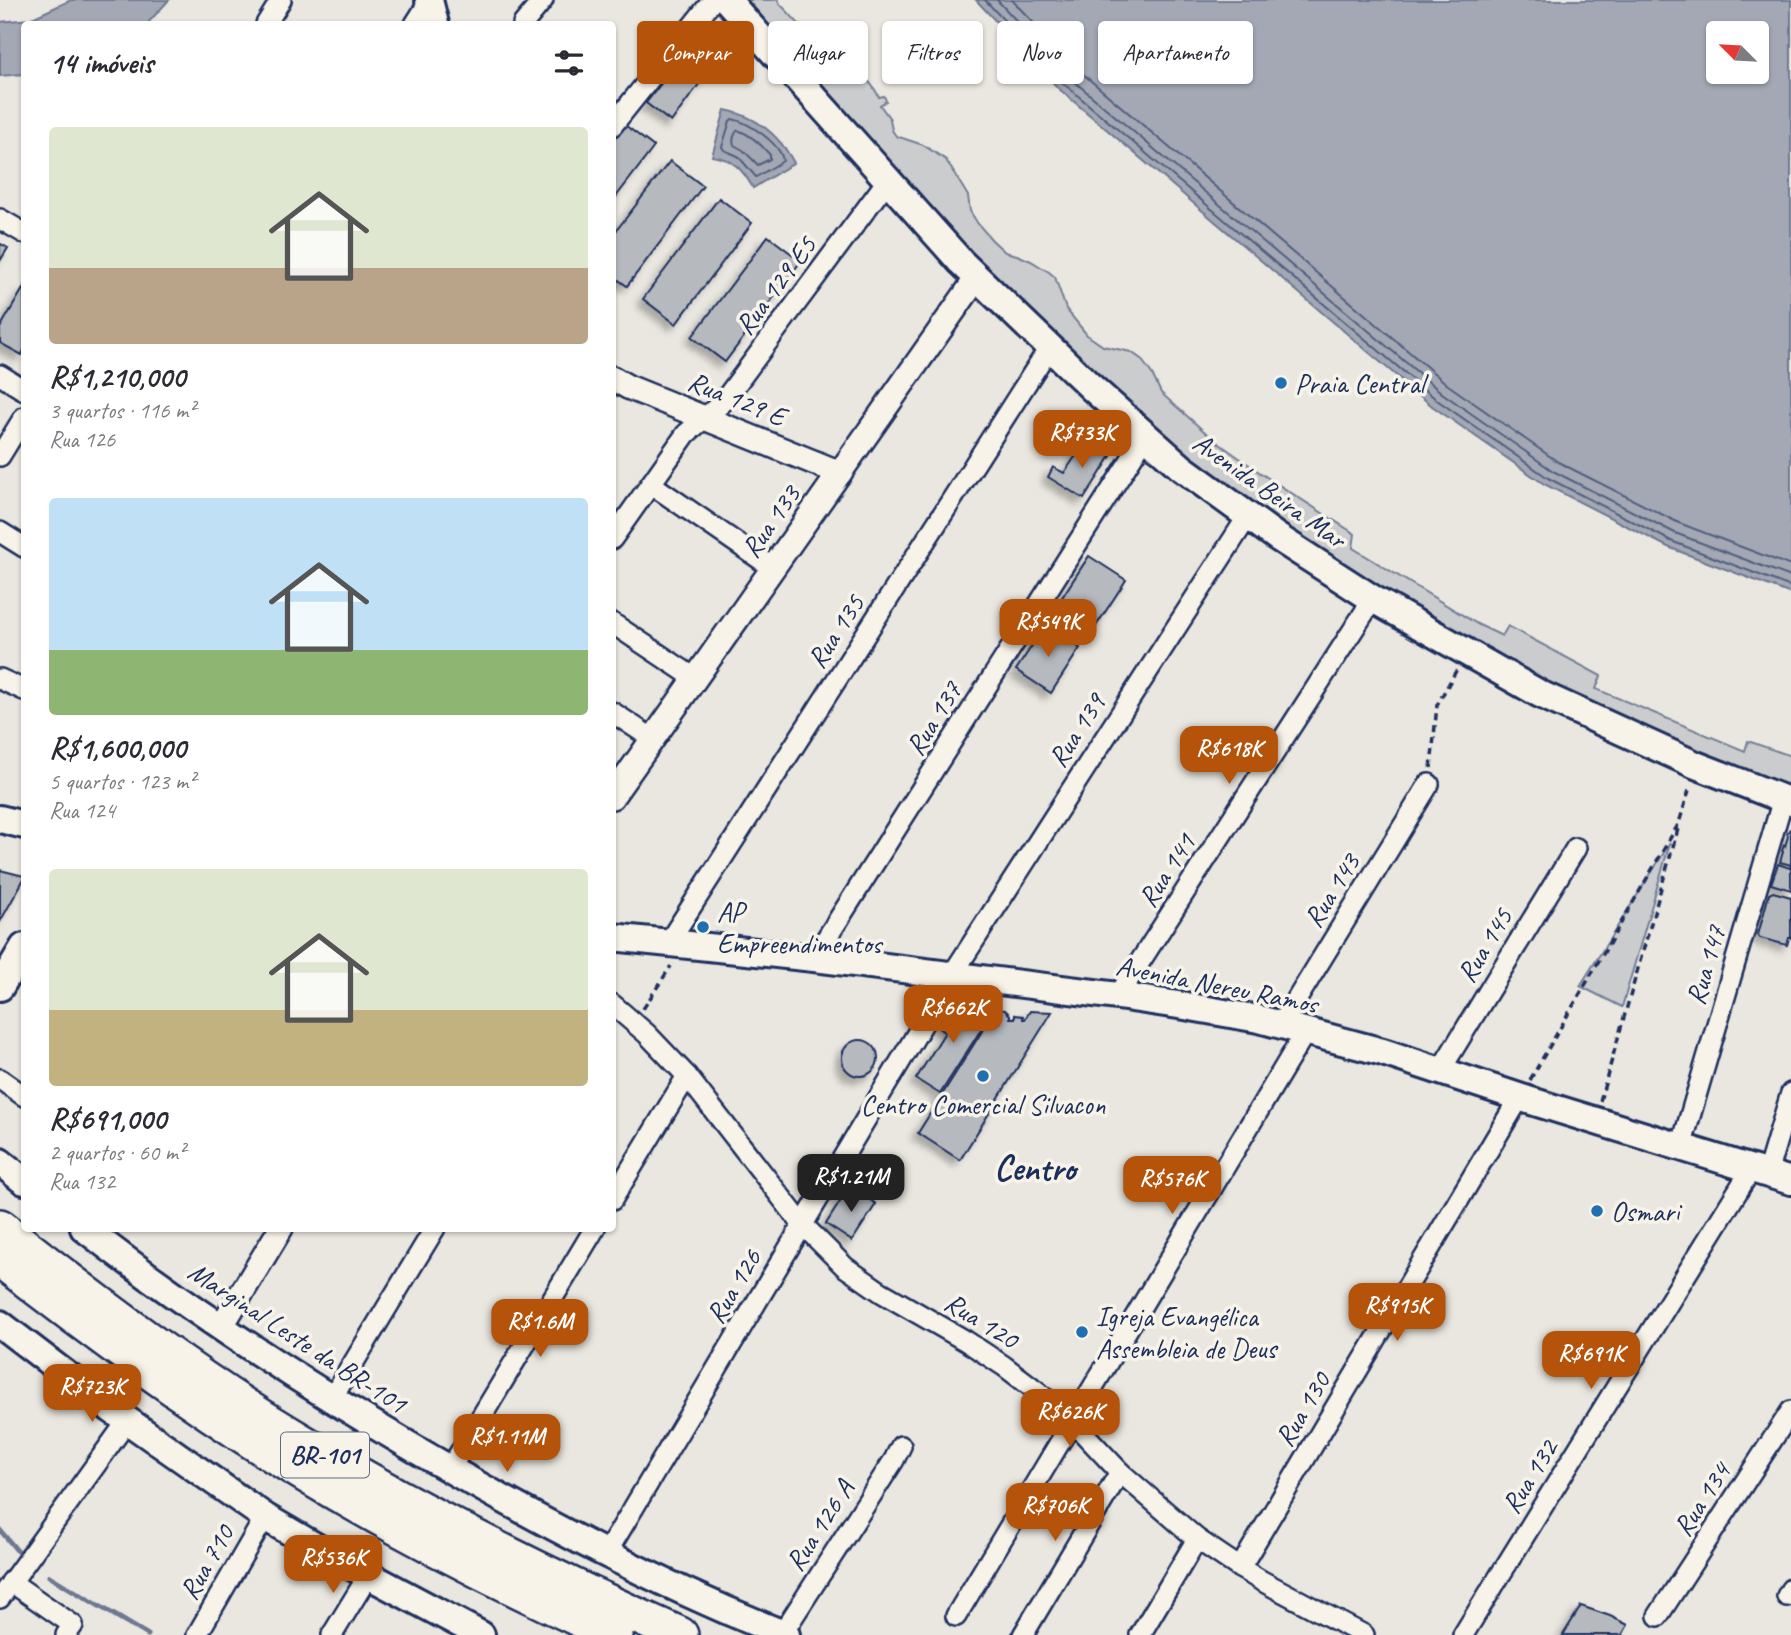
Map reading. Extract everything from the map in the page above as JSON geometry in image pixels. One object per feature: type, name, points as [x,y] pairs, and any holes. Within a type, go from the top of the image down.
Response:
[{"type":"highway","name":"BR-101","points":[[0,1227],[88,1296],[230,1396],[301,1441],[513,1558],[680,1635]]},
{"type":"highway","name":"BR-101","points":[[0,1259],[121,1352],[292,1466],[517,1590],[615,1635]]},
{"type":"main road","name":"Avenida Beira Mar","points":[[727,0],[976,279],[1145,437],[1182,468],[1248,516],[1373,599],[1541,694],[1696,765],[1787,801]]},
{"type":"main road","points":[[0,819],[21,824]]},
{"type":"main road","name":"Avenida Nereu Ramos","points":[[616,937],[952,975],[1226,1013],[1383,1052],[1770,1174]]},
{"type":"main road","points":[[0,987],[21,952]]},
{"type":"main road","points":[[0,1162],[21,1179]]},
{"type":"main road","name":"Marginal Leste da BR-101","points":[[89,1232],[130,1264],[331,1400],[450,1469],[606,1554],[685,1592],[784,1634]]},
{"type":"main road","points":[[0,1324],[128,1420],[265,1517],[368,1576],[480,1635]]},
{"type":"street","points":[[268,21],[281,0]]},
{"type":"street","points":[[526,21],[543,0]]},
{"type":"street","points":[[616,121],[713,0]]},
{"type":"street","points":[[418,21],[431,9]]},
{"type":"street","name":"Rua 129 E5","points":[[616,533],[686,434],[723,402],[887,181]]},
{"type":"street","points":[[0,219],[21,231]]},
{"type":"street","name":"Rua 133","points":[[616,791],[976,279]]},
{"type":"street","name":"Rua 135","points":[[676,944],[1049,348]]},
{"type":"street","points":[[0,375],[21,388]]},
{"type":"street","name":"Rua 129 E","points":[[616,380],[840,473]]},
{"type":"street","points":[[0,456],[21,422]]},
{"type":"street","name":"Rua 137","points":[[814,958],[1145,437]]},
{"type":"street","points":[[651,484],[774,568]]},
{"type":"street","name":"Rua 139","points":[[952,975],[1248,516]]},
{"type":"street","points":[[0,532],[21,545]]},
{"type":"street","name":"Rua 141","points":[[1118,996],[1373,599]]},
{"type":"street","points":[[616,626],[696,678]]},
{"type":"street","points":[[0,679],[21,689]]},
{"type":"street","points":[[616,715],[653,739]]},
{"type":"street","name":"Rua 143","points":[[956,1616],[1073,1422],[1429,784]]},
{"type":"street","name":"Rua 147","points":[[1681,1147],[1787,801]]},
{"type":"street","name":"Rua 145","points":[[1440,1071],[1576,848]]},
{"type":"street","name":"Rua 126","points":[[606,1554],[952,975]]},
{"type":"street","name":"Rua 120","points":[[616,1007],[687,1076],[802,1224],[845,1267],[862,1280],[966,1341],[1037,1391],[1073,1422],[1120,1472],[1197,1539],[1240,1568],[1364,1635]]},
{"type":"street","points":[[616,1193],[687,1076]]},
{"type":"street","points":[[0,1079],[21,1094]]},
{"type":"street","name":"Rua 132","points":[[1463,1635],[1770,1174],[1791,1093]]},
{"type":"street","name":"Rua 130","points":[[1240,1568],[1520,1097]]},
{"type":"street","points":[[221,1327],[279,1232]]},
{"type":"street","points":[[331,1400],[433,1232]]},
{"type":"street","points":[[450,1469],[593,1232]]},
{"type":"street","name":"Rua 134","points":[[1658,1616],[1791,1411]]},
{"type":"street","points":[[66,1635],[72,1625],[6,1590],[128,1420]]},
{"type":"street","name":"Rua 126 A","points":[[784,1634],[901,1446]]},
{"type":"street","points":[[1023,1635],[1120,1472]]},
{"type":"street","name":"Rua 710","points":[[197,1635],[265,1517]]},
{"type":"street","points":[[1140,1635],[1197,1539]]},
{"type":"street","points":[[332,1635],[368,1576]]},
{"type":"path","points":[[1429,784],[1437,705],[1465,652]]},
{"type":"path","points":[[1595,1120],[1696,765]]},
{"type":"path","points":[[1520,1097],[1679,823]]},
{"type":"path","points":[[634,1023],[676,944]]},
{"type":"shaded area","points":[[747,0],[778,0],[797,21],[768,21],[768,24]]},
{"type":"shaded area","points":[[868,80],[879,97],[884,96],[886,101],[880,105],[890,119],[896,136],[923,145],[946,160],[968,196],[970,211],[978,224],[1005,252],[1031,261],[1055,277],[1066,309],[1087,335],[1103,346],[1131,352],[1141,359],[1161,393],[1214,440],[1355,534],[1353,548],[1479,625],[1502,636],[1508,626],[1601,676],[1596,689],[1745,751],[1748,741],[1791,756],[1791,791],[1688,751],[1548,688],[1396,601],[1264,516],[1157,433],[982,267],[821,84],[868,84]]},
{"type":"shaded area","points":[[1670,843],[1622,1007],[1580,986]]},
{"type":"water","points":[[71,0],[169,0],[150,21],[21,21],[21,74],[0,76],[0,22],[30,19]]},
{"type":"water","points":[[976,0],[1791,0],[1791,594],[1668,547],[1544,484],[1432,406],[1054,84],[1084,84],[1084,21],[997,23]]},
{"type":"water","points":[[725,110],[747,117],[766,128],[794,163],[753,188],[737,166],[712,156]]},
{"type":"building","points":[[661,84],[699,84],[671,122],[646,103]]},
{"type":"building","points":[[621,122],[654,147],[616,197],[616,128]]},
{"type":"building","points":[[670,161],[703,186],[627,286],[616,278],[616,231]]},
{"type":"building","points":[[719,198],[752,223],[676,324],[643,299]]},
{"type":"building","points":[[768,236],[801,261],[725,362],[692,337]]},
{"type":"building","points":[[1,244],[8,248],[0,261],[0,246]]},
{"type":"building","points":[[21,292],[21,354],[0,343],[0,328]]},
{"type":"building","points":[[1086,441],[1111,456],[1084,499],[1048,477],[1053,467],[1064,473]]},
{"type":"building","points":[[1089,556],[1126,580],[1096,626],[1059,602]]},
{"type":"building","points":[[1045,626],[1080,648],[1051,693],[1016,670]]},
{"type":"building","points":[[1791,829],[1791,865],[1780,862]]},
{"type":"building","points":[[1778,864],[1790,868],[1791,865],[1791,890],[1771,884]]},
{"type":"building","points":[[0,870],[21,875],[21,884],[0,922]]},
{"type":"building","points":[[1773,892],[1791,897],[1791,938],[1787,945],[1760,938],[1758,935],[1769,894]]},
{"type":"building","points":[[954,1005],[959,1009],[965,1006],[994,1009],[940,1094],[916,1079],[945,1032],[939,1028]]},
{"type":"building","name":"Centro Comercial Silvacon","points":[[996,1009],[1005,1010],[1010,1018],[1015,1018],[1015,1015],[1023,1016],[1023,1019],[1030,1011],[1052,1012],[960,1160],[918,1133]]},
{"type":"building","points":[[860,1040],[872,1046],[878,1058],[872,1070],[860,1076],[848,1070],[842,1058],[848,1046]]},
{"type":"building","points":[[850,1186],[876,1204],[852,1241],[826,1224]]},
{"type":"building","points":[[1581,1606],[1628,1625],[1622,1635],[1563,1635]]},
{"type":"waterway","points":[[0,1530],[19,1553]]},
{"type":"waterway","points":[[49,1576],[148,1635]]},
{"type":"place","name":"Praia Central","points":[[1281,383]]},
{"type":"place","name":"AP Empreendimentos","points":[[703,927]]},
{"type":"place","name":"Centro Comercial Silvacon","points":[[983,1076]]},
{"type":"place","name":"Osmari","points":[[1597,1211]]},
{"type":"place","name":"Igreja Evangélica Assembleia de Deus","points":[[1082,1332]]},
{"type":"district","name":"Centro","points":[[1035,1168]]}]
